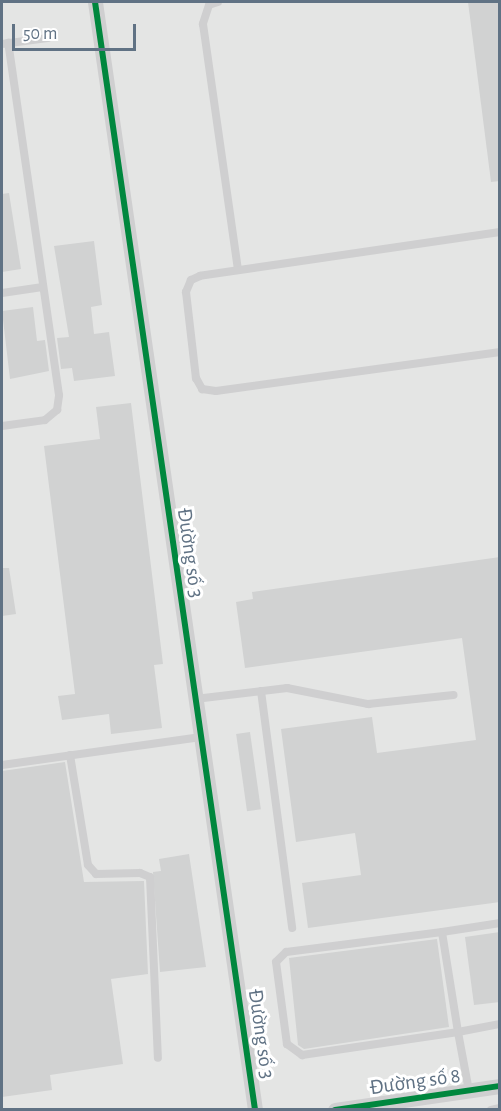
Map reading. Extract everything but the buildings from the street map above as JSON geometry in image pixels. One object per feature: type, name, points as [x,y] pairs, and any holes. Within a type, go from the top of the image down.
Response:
[{"type":"street","name":"Đường số 3","points":[[95,2],[255,1110]]},
{"type":"street","name":"Đường số 8","points":[[335,1110],[500,1086]]},
{"type":"lane","points":[[218,2],[209,5],[203,24],[238,270]]},
{"type":"lane","points":[[2,426],[45,420],[57,411],[59,395],[5,43],[48,38]]},
{"type":"lane","points":[[500,232],[200,276],[191,280],[186,292],[196,378],[202,389],[216,391],[500,352]]},
{"type":"lane","points":[[2,293],[43,287]]},
{"type":"lane","points":[[194,700],[261,691],[316,690],[368,704],[454,695]]},
{"type":"lane","points":[[261,691],[292,928]]},
{"type":"lane","points":[[2,765],[201,736]]},
{"type":"lane","points":[[70,755],[88,866],[96,874],[140,873],[150,877],[158,1058]]},
{"type":"lane","points":[[500,923],[279,956],[287,1044],[302,1055],[500,1024]]},
{"type":"lane","points":[[442,932],[469,1090]]},
{"type":"lane","points":[[491,1110],[500,1108]]},
{"type":"shaded area","points":[[2,2],[499,2],[499,1110],[2,1110]]},
{"type":"cycle path","points":[[95,2],[255,1110]]},
{"type":"cycle path","points":[[335,1110],[500,1086]]}]
